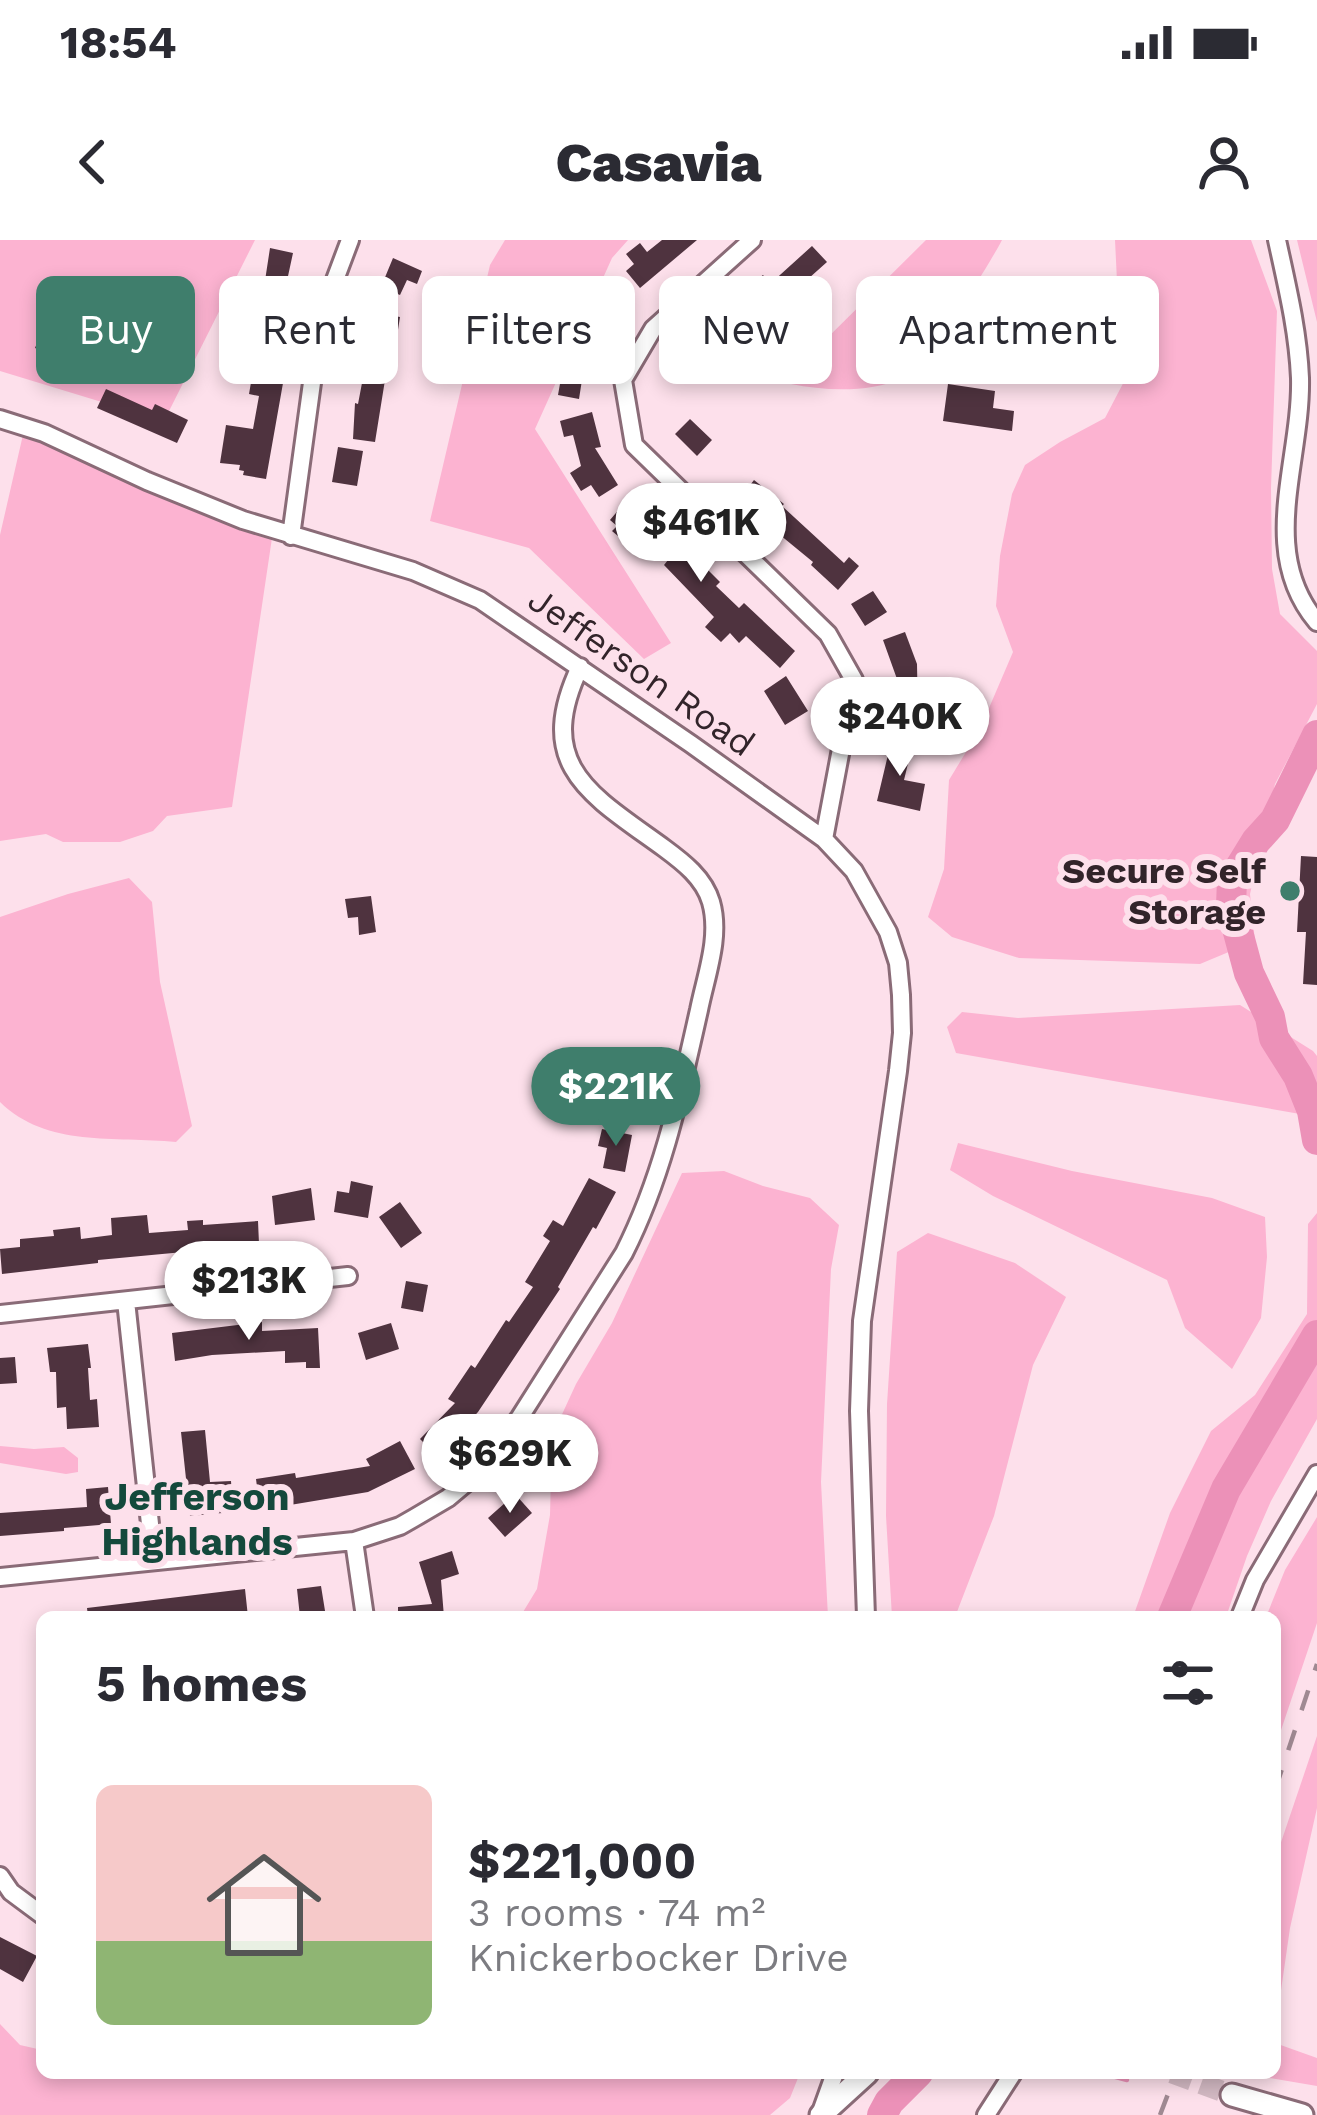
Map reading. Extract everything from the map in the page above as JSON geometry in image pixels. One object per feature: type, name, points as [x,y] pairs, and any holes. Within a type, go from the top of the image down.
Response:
[{"type":"main road","points":[[820,2115],[860,2079]]},
{"type":"main road","points":[[1232,2095],[1302,2115]]},
{"type":"street","points":[[291,536],[321,317],[350,240]]},
{"type":"street","points":[[752,240],[653,329],[623,380],[634,445],[828,634],[854,680],[824,838]]},
{"type":"street","points":[[1276,240],[1300,381],[1286,548],[1290,577],[1317,622]]},
{"type":"street","name":"Jefferson Road","points":[[0,418],[195,501],[291,536],[394,565],[480,600],[824,838],[854,872],[872,899],[893,948],[902,1033],[862,1321],[859,1411],[866,1611]]},
{"type":"street","points":[[0,1577],[354,1541],[400,1526],[463,1487],[520,1417],[624,1253],[652,1191],[674,1123],[714,939],[711,903],[701,881],[598,800],[577,775],[564,745],[562,716],[580,667]]},
{"type":"street","points":[[0,1314],[348,1276]]},
{"type":"street","points":[[126,1301],[154,1561]]},
{"type":"street","points":[[1242,1611],[1255,1580],[1317,1474]]},
{"type":"street","points":[[354,1541],[364,1611]]},
{"type":"street","points":[[0,1876],[11,1892],[36,1911]]},
{"type":"street","points":[[820,2115],[833,2079]]},
{"type":"street","points":[[986,2115],[1009,2079]]},
{"type":"shaded area","points":[[0,240],[255,240],[237,276],[219,276],[219,312],[195,359],[195,276],[36,276],[36,382],[0,371]]},
{"type":"shaded area","points":[[505,240],[628,240],[604,276],[487,276]]},
{"type":"shaded area","points":[[926,240],[1002,240],[981,276],[890,276]]},
{"type":"shaded area","points":[[1115,240],[1251,240],[1277,311],[1272,569],[1280,614],[1317,651],[1317,704],[1275,784],[1250,894],[1255,941],[1200,964],[1019,958],[952,937],[928,917],[944,869],[949,780],[980,729],[1013,652],[996,606],[1012,494],[1025,465],[1105,418],[1123,384],[1159,384],[1159,276],[1117,276]]},
{"type":"shaded area","points":[[1297,240],[1317,240],[1317,322]]},
{"type":"shaded area","points":[[856,309],[856,384],[884,384],[833,389],[791,384],[832,384],[832,333]]},
{"type":"shaded area","points":[[43,384],[183,384],[164,421]]},
{"type":"shaded area","points":[[462,384],[555,384],[535,429],[671,643],[644,659],[529,548],[430,521]]},
{"type":"shaded area","points":[[25,426],[85,452],[121,480],[272,538],[232,807],[167,816],[153,831],[120,842],[63,842],[46,834],[0,841],[0,535]]},
{"type":"shaded area","points":[[129,878],[152,902],[160,982],[192,1126],[176,1142],[60,1133],[19,1117],[0,1102],[0,917]]},
{"type":"shaded area","points":[[1240,1005],[1317,1056],[1317,1117],[956,1053],[947,1027],[962,1012],[1018,1018]]},
{"type":"shaded area","points":[[958,1143],[1212,1198],[1265,1217],[1261,1318],[1232,1369],[1185,1328],[1167,1280],[993,1196],[950,1170]]},
{"type":"shaded area","points":[[724,1171],[810,1198],[839,1225],[831,1269],[821,1482],[828,1611],[524,1611],[537,1589],[550,1515],[552,1436],[612,1323],[682,1173]]},
{"type":"shaded area","points":[[1317,1213],[1317,1419],[1271,1501],[1228,1611],[1135,1611],[1170,1513],[1211,1431],[1255,1395],[1307,1314],[1308,1224]]},
{"type":"shaded area","points":[[928,1233],[1015,1263],[1066,1297],[1033,1365],[994,1516],[957,1611],[892,1611],[887,1404],[897,1252]]},
{"type":"shaded area","points":[[0,1446],[64,1447],[78,1458],[78,1472],[0,1463]]},
{"type":"shaded area","points":[[1317,1517],[1317,1623],[1281,1730],[1281,1611],[1268,1611],[1285,1570]]},
{"type":"shaded area","points":[[1317,1736],[1317,1808],[1281,1990],[1281,1842]]},
{"type":"shaded area","points":[[0,2024],[20,2045],[36,2049],[36,2079],[798,2079],[790,2098],[770,2115],[0,2115]]},
{"type":"shaded area","points":[[1281,2045],[1317,2058],[1317,2086],[1276,2079],[1281,2079]]},
{"type":"building","points":[[662,240],[697,240],[640,288],[635,276],[626,271],[634,264],[626,254],[640,243],[647,252]]},
{"type":"building","points":[[812,246],[827,262],[811,276],[779,276]]},
{"type":"building","points":[[270,248],[293,253],[288,276],[266,276]]},
{"type":"building","points":[[393,258],[422,271],[417,284],[407,280],[400,295],[398,276],[386,276]]},
{"type":"building","points":[[251,384],[283,384],[266,479],[243,475],[240,465],[220,463],[226,425],[253,429],[259,396],[249,394]]},
{"type":"building","points":[[362,384],[384,384],[375,442],[353,439]]},
{"type":"building","points":[[560,384],[581,384],[579,399],[558,395]]},
{"type":"building","points":[[948,384],[995,391],[993,408],[1014,411],[1012,431],[943,421]]},
{"type":"building","points":[[106,389],[188,420],[177,443],[97,408]]},
{"type":"building","points":[[592,412],[601,447],[595,448],[618,485],[599,497],[591,485],[581,491],[570,473],[581,466],[573,435],[564,437],[560,421]]},
{"type":"building","points":[[690,419],[712,440],[697,456],[675,434]]},
{"type":"building","points":[[338,447],[363,451],[357,486],[332,482]]},
{"type":"building","points":[[754,480],[844,563],[849,557],[859,566],[838,590],[774,530],[777,526],[741,497]]},
{"type":"building","points":[[626,501],[637,511],[641,506],[662,524],[739,608],[744,603],[795,651],[780,668],[746,636],[739,643],[730,633],[721,642],[705,627],[714,617],[664,565],[668,560],[645,538],[639,544],[630,536],[625,542],[612,531],[617,526],[610,520]]},
{"type":"building","points":[[873,591],[887,612],[865,626],[851,604]]},
{"type":"building","points":[[905,632],[917,664],[918,720],[895,721],[897,679],[883,640]]},
{"type":"building","points":[[786,676],[808,711],[785,725],[764,691]]},
{"type":"building","points":[[892,738],[913,743],[904,780],[925,784],[920,811],[877,801]]},
{"type":"building","points":[[1301,856],[1317,857],[1317,985],[1303,984],[1306,932],[1297,932]]},
{"type":"building","points":[[371,896],[376,932],[359,935],[358,917],[348,918],[345,899]]},
{"type":"building","points":[[602,1129],[632,1135],[625,1172],[603,1168],[607,1148],[598,1146]]},
{"type":"building","points":[[589,1178],[616,1192],[596,1229],[593,1227],[560,1289],[478,1412],[437,1456],[420,1439],[455,1403],[448,1399],[533,1287],[525,1282],[550,1241],[543,1236],[553,1220],[563,1226]]},
{"type":"building","points":[[351,1181],[373,1186],[368,1218],[334,1212],[337,1191],[349,1193]]},
{"type":"building","points":[[311,1188],[315,1220],[275,1225],[272,1196]]},
{"type":"building","points":[[400,1202],[422,1233],[401,1248],[379,1217]]},
{"type":"building","points":[[147,1215],[149,1233],[188,1230],[187,1221],[203,1220],[203,1225],[258,1221],[259,1244],[2,1274],[0,1249],[20,1247],[20,1239],[54,1236],[53,1230],[80,1227],[81,1239],[112,1235],[111,1218]]},
{"type":"building","points":[[406,1281],[428,1285],[423,1312],[401,1308]]},
{"type":"building","points":[[262,1322],[262,1331],[318,1328],[320,1368],[306,1368],[306,1362],[285,1363],[285,1351],[175,1361],[172,1333]]},
{"type":"building","points":[[391,1323],[399,1349],[366,1360],[358,1333]]},
{"type":"building","points":[[88,1344],[90,1400],[97,1399],[99,1427],[67,1429],[66,1407],[57,1408],[56,1372],[50,1372],[47,1348]]},
{"type":"building","points":[[15,1357],[17,1383],[0,1384],[0,1358]]},
{"type":"building","points":[[205,1430],[210,1482],[231,1481],[233,1512],[190,1516],[181,1432]]},
{"type":"building","points":[[400,1441],[415,1469],[368,1492],[260,1510],[256,1479],[370,1466],[366,1459]]},
{"type":"building","points":[[108,1487],[111,1524],[0,1536],[0,1513],[87,1507],[86,1489]]},
{"type":"building","points":[[515,1494],[532,1513],[505,1537],[488,1518]]},
{"type":"building","points":[[452,1551],[459,1574],[441,1580],[444,1611],[398,1611],[398,1607],[432,1604],[419,1562]]},
{"type":"building","points":[[321,1586],[325,1611],[299,1611],[297,1589]]},
{"type":"building","points":[[245,1589],[247,1611],[87,1611]]},
{"type":"building","points":[[0,1937],[36,1955],[23,1982],[0,1969]]},
{"type":"waterway","points":[[1317,735],[1275,820],[1232,880],[1231,906],[1249,973],[1270,1017],[1274,1038],[1298,1076],[1317,1140]]},
{"type":"waterway","points":[[1175,1611],[1226,1489],[1317,1335]]},
{"type":"waterway","points":[[882,2115],[912,2079]]},
{"type":"tunnel","points":[[1188,2079],[1232,2095]]},
{"type":"railway","points":[[1281,1772],[1317,1664]]},
{"type":"railway","points":[[1160,2115],[1174,2079]]},
{"type":"place","name":"Secure Self Storage","points":[[1290,891]]},
{"type":"district","name":"Jefferson Highlands","points":[[197,1518]]}]
